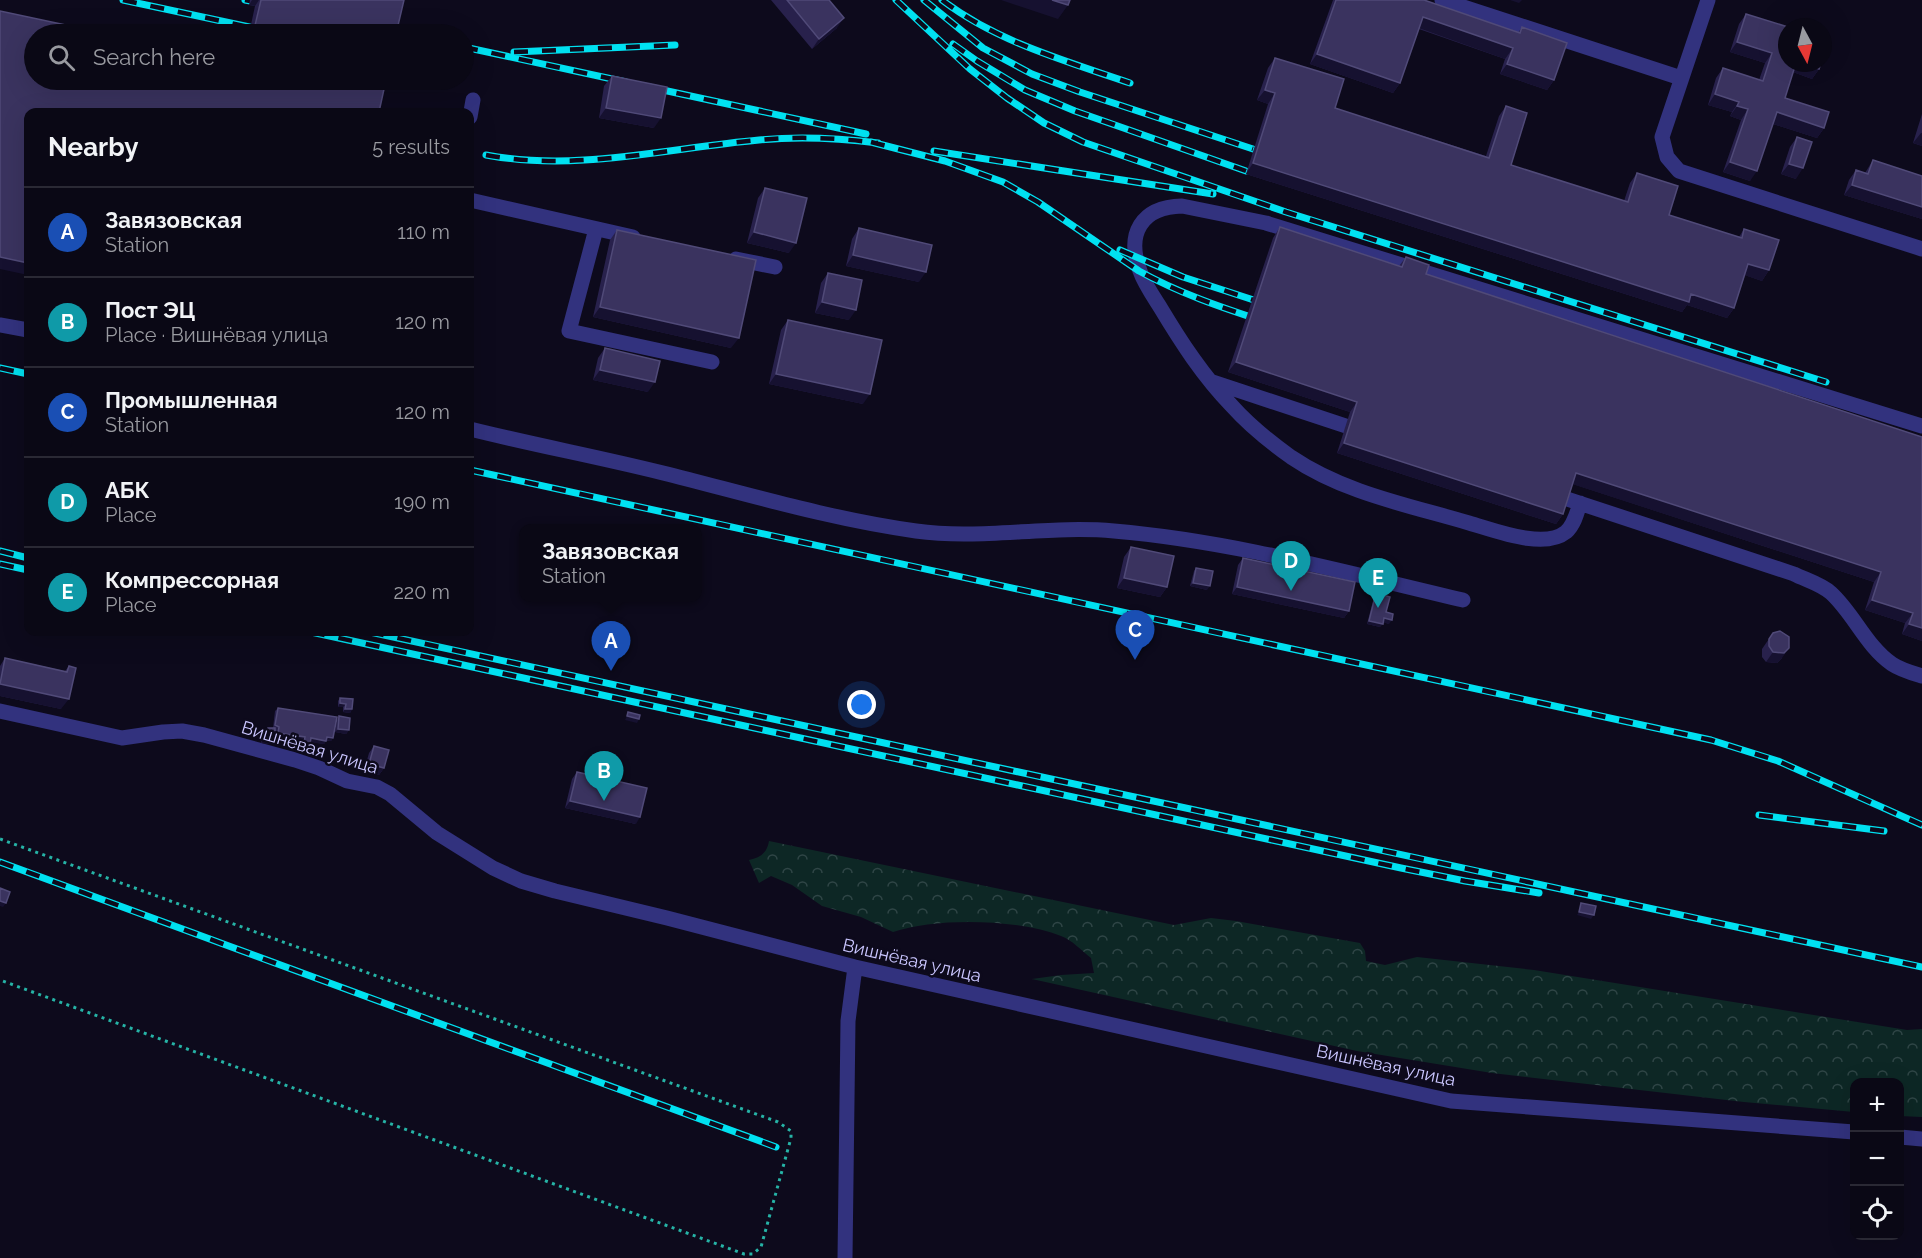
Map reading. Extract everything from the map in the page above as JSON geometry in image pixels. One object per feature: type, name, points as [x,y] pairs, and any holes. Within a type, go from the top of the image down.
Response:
[{"type":"street","points":[[1443,0],[1681,78]]},
{"type":"street","points":[[1708,0],[1662,137],[1667,157],[1679,171],[1922,249]]},
{"type":"street","points":[[472,108],[473,100]]},
{"type":"street","points":[[474,201],[652,241]]},
{"type":"street","points":[[1580,503],[1567,531],[1554,538],[1534,538],[1516,536],[1345,487],[1322,476],[1281,449],[1233,407],[1183,346],[1139,271],[1135,245],[1138,227],[1149,215],[1169,207],[1182,206],[1266,223],[1922,426]]},
{"type":"street","points":[[596,229],[568,331],[712,362]]},
{"type":"street","points":[[719,255],[775,267]]},
{"type":"street","points":[[0,325],[24,329]]},
{"type":"street","points":[[1210,381],[1378,437]]},
{"type":"street","points":[[474,430],[651,470],[816,513],[881,526],[953,533],[1073,529],[1161,536],[1259,552],[1462,600]]},
{"type":"street","points":[[1535,489],[1794,574],[1815,583],[1830,592],[1881,655],[1902,670],[1922,676]]},
{"type":"street","name":"Вишнёвая улица","points":[[0,711],[122,738],[182,731],[295,760],[347,781],[377,787],[390,794],[437,833],[493,868],[521,881],[855,967],[1451,1101],[1850,1132]]},
{"type":"street","points":[[845,1258],[848,1021],[855,967]]},
{"type":"street","points":[[1904,1137],[1922,1139]]},
{"type":"path","points":[[0,839],[778,1122],[791,1131],[791,1138],[761,1247],[753,1254],[744,1254],[0,980]]},
{"type":"green space","points":[[769,841],[1174,925],[1211,918],[1360,943],[1365,951],[1366,961],[1385,965],[1417,957],[1534,970],[1907,1030],[1922,1029],[1922,1117],[1904,1116],[1904,1078],[1850,1078],[1850,1112],[1744,1102],[1492,1073],[1357,1051],[1032,979],[1094,973],[1091,958],[1065,938],[1043,930],[1001,923],[954,922],[911,927],[893,932],[861,917],[822,906],[792,885],[771,876],[759,883],[749,860],[763,854]]},
{"type":"building","points":[[261,0],[404,0],[398,24],[255,24]]},
{"type":"building","points":[[787,0],[829,0],[844,18],[819,39]]},
{"type":"building","points":[[1052,0],[1070,0],[1068,5]]},
{"type":"building","points":[[1336,0],[1424,0],[1520,33],[1522,27],[1567,43],[1554,80],[1507,64],[1513,48],[1423,17],[1400,83],[1317,54]]},
{"type":"building","points":[[0,11],[61,24],[24,24],[24,90],[384,90],[380,108],[24,108],[24,262],[0,257]]},
{"type":"building","points":[[1746,14],[1778,24],[1778,72],[1793,72],[1785,98],[1829,112],[1824,128],[1777,112],[1757,171],[1730,162],[1748,109],[1737,106],[1739,102],[1715,94],[1723,68],[1763,81],[1772,53],[1737,42]]},
{"type":"building","points":[[1275,58],[1344,79],[1335,108],[1489,158],[1506,106],[1527,113],[1511,165],[1628,202],[1637,173],[1678,186],[1669,215],[1742,238],[1744,229],[1779,240],[1769,270],[1748,264],[1734,308],[1691,294],[1689,302],[1253,163],[1275,93],[1265,90]]},
{"type":"building","points":[[612,76],[667,87],[661,118],[606,108]]},
{"type":"building","points":[[1797,137],[1812,142],[1803,168],[1789,164]]},
{"type":"building","points":[[1873,160],[1922,176],[1922,207],[1852,185],[1856,170],[1868,174]]},
{"type":"building","points":[[765,188],[807,198],[796,243],[754,232]]},
{"type":"building","points":[[1280,227],[1402,267],[1406,257],[1429,265],[1426,274],[1922,437],[1922,628],[1909,624],[1913,613],[1872,600],[1881,572],[1576,473],[1563,514],[1344,443],[1357,402],[1236,362]]},
{"type":"building","points":[[859,228],[932,245],[926,272],[853,255]]},
{"type":"building","points":[[617,230],[756,260],[739,338],[600,307]]},
{"type":"building","points":[[828,273],[862,280],[856,310],[822,302]]},
{"type":"building","points":[[788,320],[882,340],[870,394],[776,374]]},
{"type":"building","points":[[605,348],[660,361],[655,382],[600,370]]},
{"type":"building","points":[[1131,547],[1174,556],[1167,587],[1124,578]]},
{"type":"building","points":[[1243,558],[1355,582],[1349,611],[1237,587]]},
{"type":"building","points":[[1196,568],[1213,571],[1210,586],[1193,583]]},
{"type":"building","points":[[1376,593],[1390,597],[1386,612],[1393,614],[1392,620],[1384,618],[1383,624],[1369,621]]},
{"type":"building","points":[[1780,631],[1789,637],[1789,648],[1784,653],[1773,652],[1769,646],[1769,639],[1773,633]]},
{"type":"building","points":[[5,658],[67,672],[69,666],[76,668],[69,699],[0,684]]},
{"type":"building","points":[[340,698],[353,699],[352,709],[345,709],[346,704],[340,703]]},
{"type":"building","points":[[278,708],[337,717],[333,738],[327,737],[326,741],[311,738],[310,744],[304,743],[305,737],[278,733],[279,727],[275,725]]},
{"type":"building","points":[[628,712],[640,715],[639,719],[627,716]]},
{"type":"building","points":[[339,716],[350,718],[349,730],[338,729]]},
{"type":"building","points":[[268,728],[275,728],[275,734],[279,735],[278,740],[263,740],[263,734],[268,734]]},
{"type":"building","points":[[286,738],[293,739],[292,744],[285,743]]},
{"type":"building","points":[[374,746],[389,750],[384,768],[369,764]]},
{"type":"building","points":[[577,772],[647,788],[640,817],[570,801]]},
{"type":"building","points":[[0,888],[10,892],[6,903],[0,901]]},
{"type":"building","points":[[1581,903],[1596,906],[1594,915],[1579,912]]},
{"type":"railway","points":[[123,0],[235,24]]},
{"type":"railway","points":[[245,0],[266,4]]},
{"type":"railway","points":[[896,0],[970,69],[1007,98],[1044,123],[1083,142],[1286,212],[1826,382]]},
{"type":"railway","points":[[924,0],[983,48],[1032,74],[1253,149]]},
{"type":"railway","points":[[942,0],[963,15],[1009,39],[1130,83]]},
{"type":"railway","points":[[953,44],[1025,90],[1075,111],[1246,171]]},
{"type":"railway","points":[[514,52],[675,45]]},
{"type":"railway","points":[[474,49],[626,82]]},
{"type":"railway","points":[[649,87],[866,134]]},
{"type":"railway","points":[[486,155],[520,160],[588,160],[789,138],[878,143]]},
{"type":"railway","points":[[871,142],[945,161],[1003,182],[1038,202],[1139,271],[1184,293],[1263,321]]},
{"type":"railway","points":[[934,151],[1213,194]]},
{"type":"railway","points":[[1120,250],[1183,277],[1269,305]]},
{"type":"railway","points":[[0,368],[24,373]]},
{"type":"railway","points":[[474,471],[1711,740],[1778,761],[1922,825]]},
{"type":"railway","points":[[0,551],[24,557]]},
{"type":"railway","points":[[0,564],[24,569]]},
{"type":"railway","points":[[329,636],[1401,868],[1539,893]]},
{"type":"railway","points":[[389,636],[1922,967]]},
{"type":"railway","points":[[1759,815],[1884,831]]},
{"type":"railway","points":[[0,862],[776,1147]]},
{"type":"place","name":"АБК","points":[[1291,591]]},
{"type":"place","name":"Компрессорная","points":[[1378,608]]},
{"type":"place","name":"Промышленная","points":[[1135,660]]},
{"type":"place","name":"Завязовская","points":[[611,671]]},
{"type":"place","name":"Пост ЭЦ","points":[[604,801]]}]
